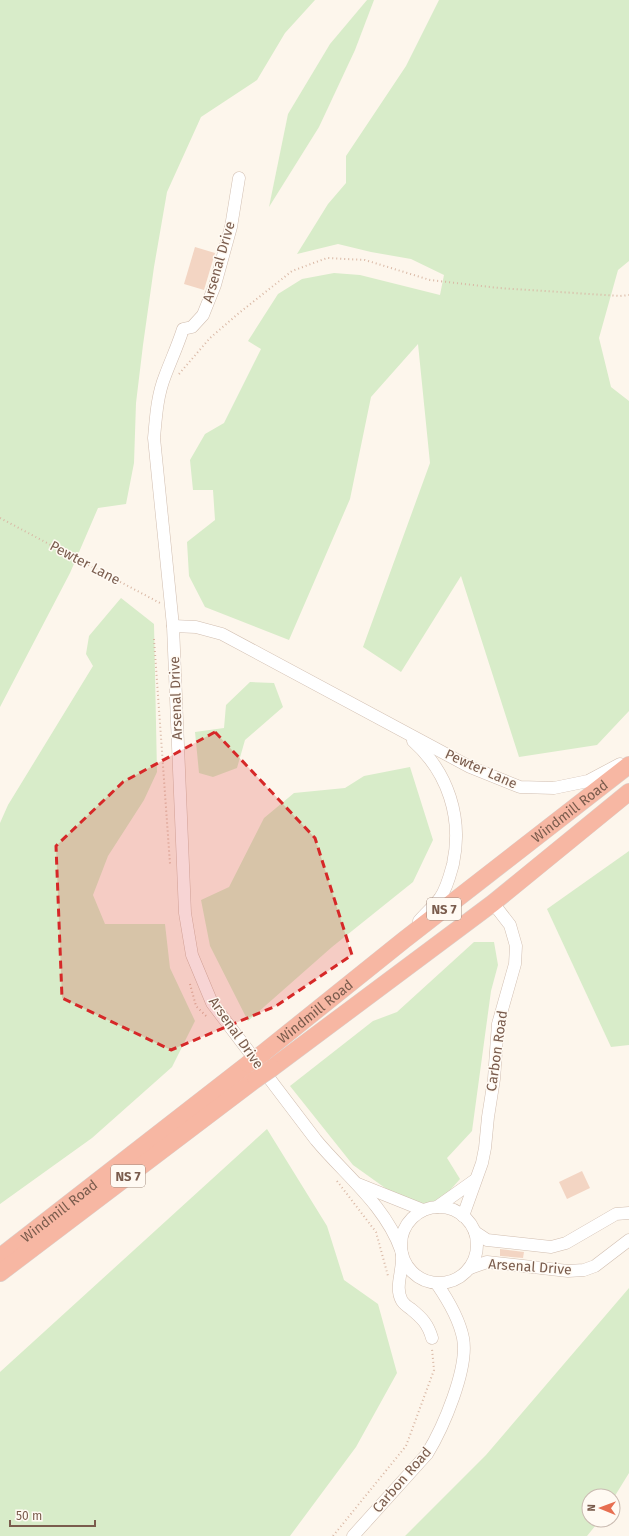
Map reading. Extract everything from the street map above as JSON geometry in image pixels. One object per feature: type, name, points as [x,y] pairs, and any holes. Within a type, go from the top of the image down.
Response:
[{"type":"highway","name":"Windmill Road","points":[[0,1257],[629,766]]},
{"type":"highway","name":"Windmill Road","points":[[0,1273],[256,1079],[493,903],[629,792]]},
{"type":"lane","name":"Arsenal Drive","points":[[239,178],[231,228],[215,285],[203,315],[192,327],[183,329],[177,349],[164,377],[157,407],[154,438],[172,626],[185,913],[192,955],[212,1003],[316,1140],[334,1161],[358,1184],[388,1224],[402,1251]]},
{"type":"lane","name":"Pewter Lane","points":[[172,626],[196,627],[222,634],[470,767],[520,787],[554,788],[588,781],[629,759]]},
{"type":"lane","name":"Pewter Lane","points":[[345,987],[418,921],[440,898],[450,876],[456,848],[457,829],[452,802],[440,773],[428,755],[413,742],[362,708]]},
{"type":"lane","name":"Carbon Road","points":[[463,1216],[482,1163],[494,1079],[498,1024],[515,964],[516,946],[510,925],[493,903]]},
{"type":"lane","points":[[437,1207],[475,1180]]},
{"type":"lane","name":"Arsenal Drive","points":[[358,1184],[424,1210]]},
{"type":"lane","points":[[402,1251],[406,1264],[414,1274],[425,1281],[437,1284],[450,1282],[461,1277],[470,1268],[476,1257],[478,1245],[475,1232],[463,1216],[449,1208],[437,1207],[424,1210],[414,1216],[406,1226],[402,1238],[399,1291],[402,1301],[422,1318],[429,1327],[432,1338]]},
{"type":"lane","name":"Arsenal Drive","points":[[475,1232],[487,1240],[551,1247],[566,1243],[616,1214],[629,1213]]},
{"type":"lane","name":"Arsenal Drive","points":[[470,1268],[487,1262],[568,1271],[584,1270],[595,1266],[629,1240]]},
{"type":"lane","points":[[548,1268],[551,1247]]},
{"type":"lane","name":"Carbon Road","points":[[353,1536],[415,1470],[436,1439],[458,1382],[462,1360],[463,1339],[452,1305],[450,1282]]},
{"type":"lane","name":"Carbon Road","points":[[437,1284],[452,1305]]},
{"type":"path","points":[[177,378],[210,338],[239,313],[292,271],[327,258],[364,260],[430,280],[499,288],[620,296],[629,295]]},
{"type":"path","name":"Pewter Lane","points":[[0,518],[170,608]]},
{"type":"highlighted area","points":[[215,732],[315,838],[352,955],[276,1006],[171,1050],[62,998],[56,846],[123,782]]},
{"type":"green space","points":[[0,0],[315,0],[285,33],[257,80],[201,117],[167,192],[154,267],[143,345],[136,403],[134,463],[126,504],[98,508],[70,573],[0,707]]},
{"type":"green space","points":[[367,0],[374,0],[355,50],[319,127],[269,207],[288,114],[330,44]]},
{"type":"green space","points":[[439,0],[629,0],[629,261],[618,270],[599,338],[611,387],[629,401],[629,711],[597,745],[519,757],[461,576],[401,672],[363,647],[430,463],[418,344],[371,397],[350,499],[289,640],[205,607],[189,576],[187,542],[215,520],[213,490],[193,490],[190,460],[205,434],[224,423],[261,349],[248,341],[278,294],[302,279],[334,273],[360,275],[440,295],[444,275],[411,259],[338,244],[297,254],[328,204],[346,183],[346,156],[406,66]]},
{"type":"green space","points":[[121,598],[154,624],[157,772],[144,800],[108,856],[93,895],[105,924],[165,924],[170,968],[195,1021],[172,1067],[92,1138],[0,1204],[0,823],[8,805],[93,666],[86,654],[89,636]]},
{"type":"green space","points":[[250,682],[274,683],[283,707],[245,740],[237,768],[213,777],[199,773],[195,732],[224,728],[226,705]]},
{"type":"green space","points":[[410,767],[433,840],[413,882],[332,947],[248,1021],[210,946],[201,900],[229,887],[264,818],[294,793],[345,788],[364,776]]},
{"type":"green space","points":[[629,851],[629,1045],[611,1047],[547,909]]},
{"type":"green space","points":[[474,942],[494,942],[498,965],[491,991],[472,1131],[447,1158],[460,1179],[444,1197],[430,1205],[409,1205],[353,1165],[290,1086],[373,1021],[397,1012]]},
{"type":"green space","points":[[267,1129],[327,1226],[344,1280],[378,1304],[397,1373],[356,1447],[290,1536],[0,1536],[0,1372]]},
{"type":"green space","points":[[629,1288],[629,1473],[620,1488],[581,1488],[581,1528],[594,1528],[587,1536],[405,1536],[486,1455]]},
{"type":"building","points":[[195,247],[215,253],[204,290],[184,284]]},
{"type":"building","points":[[582,1171],[590,1188],[567,1199],[559,1182]]},
{"type":"building","points":[[500,1249],[524,1252],[523,1258],[500,1256]]}]
